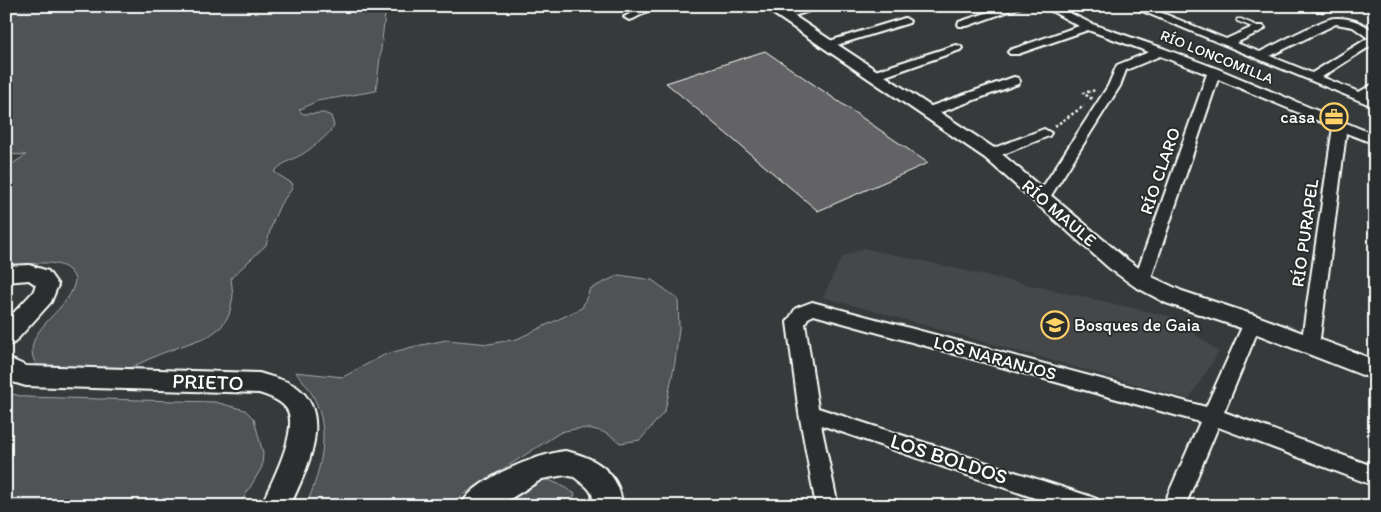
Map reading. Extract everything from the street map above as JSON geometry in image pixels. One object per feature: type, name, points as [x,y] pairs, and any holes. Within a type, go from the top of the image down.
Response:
[{"type":"street","points":[[629,17],[653,6]]},
{"type":"street","name":"RÍO MAULE","points":[[769,6],[991,154],[1042,199],[1142,281],[1174,297],[1252,323],[1375,370]]},
{"type":"street","points":[[784,16],[820,6]]},
{"type":"street","points":[[963,24],[1019,6]]},
{"type":"street","name":"RÍO LONCOMILLA","points":[[1047,6],[1088,26],[1161,51],[1214,72],[1375,140]]},
{"type":"street","points":[[1136,6],[1375,103]]},
{"type":"street","points":[[827,45],[905,21]]},
{"type":"street","points":[[1260,57],[1334,21],[1362,26],[1375,39],[1313,78]]},
{"type":"street","points":[[1014,52],[1088,26]]},
{"type":"street","points":[[1226,43],[1259,28]]},
{"type":"street","points":[[873,76],[956,48]]},
{"type":"street","points":[[1042,199],[1114,86],[1121,68],[1161,51]]},
{"type":"street","name":"RÍO CLARO","points":[[1142,281],[1214,72]]},
{"type":"street","points":[[928,112],[1014,81]]},
{"type":"street","points":[[1359,97],[1375,87]]},
{"type":"street","name":"RÍO PURAPEL","points":[[1310,346],[1340,125]]},
{"type":"street","points":[[991,154],[1044,133]]},
{"type":"street","points":[[6,274],[35,274],[41,276],[47,285],[43,296],[6,337]]},
{"type":"street","name":"LOS NARANJOS","points":[[827,506],[809,413],[796,322],[802,313],[812,308],[1213,417],[1375,477]]},
{"type":"street","points":[[1174,506],[1252,323]]},
{"type":"street","name":"PRIETO","points":[[6,367],[17,374],[26,376],[259,383],[282,390],[292,397],[299,406],[304,430],[301,444],[275,506]]},
{"type":"street","name":"LOS BOLDOS","points":[[809,413],[1090,506]]},
{"type":"street","points":[[475,506],[534,469],[558,463],[576,465],[592,473],[605,490],[608,506]]},
{"type":"lane","points":[[1239,20],[1259,28]]},
{"type":"path","points":[[1304,6],[1317,6]]},
{"type":"path","points":[[1044,133],[1093,100],[1083,93],[1114,86]]},
{"type":"shaded area","points":[[6,6],[386,6],[376,91],[317,101],[299,110],[303,114],[324,113],[331,116],[334,126],[314,146],[283,164],[274,172],[293,184],[291,190],[280,205],[266,245],[231,278],[233,296],[229,315],[221,327],[209,336],[160,354],[119,373],[39,369],[33,356],[33,344],[46,322],[65,302],[72,291],[75,279],[70,271],[63,266],[55,264],[35,263],[6,267],[6,168],[26,155],[6,154]]},
{"type":"shaded area","name":"Bosques de Gaia","points":[[864,248],[1173,317],[1219,352],[1189,399],[823,297],[842,257]]},
{"type":"shaded area","points":[[619,275],[652,280],[678,299],[679,328],[675,362],[665,411],[640,440],[620,443],[607,434],[592,429],[561,432],[445,506],[306,506],[318,470],[323,436],[321,419],[316,403],[308,387],[295,372],[343,377],[386,354],[416,346],[447,340],[489,344],[517,339],[582,308],[590,289]]},
{"type":"shaded area","points":[[6,393],[26,397],[215,402],[245,410],[254,419],[263,453],[262,467],[239,506],[6,506]]},
{"type":"shaded area","points":[[546,479],[561,485],[575,494],[570,506],[501,506],[530,485]]},
{"type":"building","points":[[765,51],[928,163],[818,211],[666,83]]},
{"type":"place","name":"casa","points":[[1334,117]]},
{"type":"place","name":"Bosques de Gaia","points":[[1055,325]]}]
